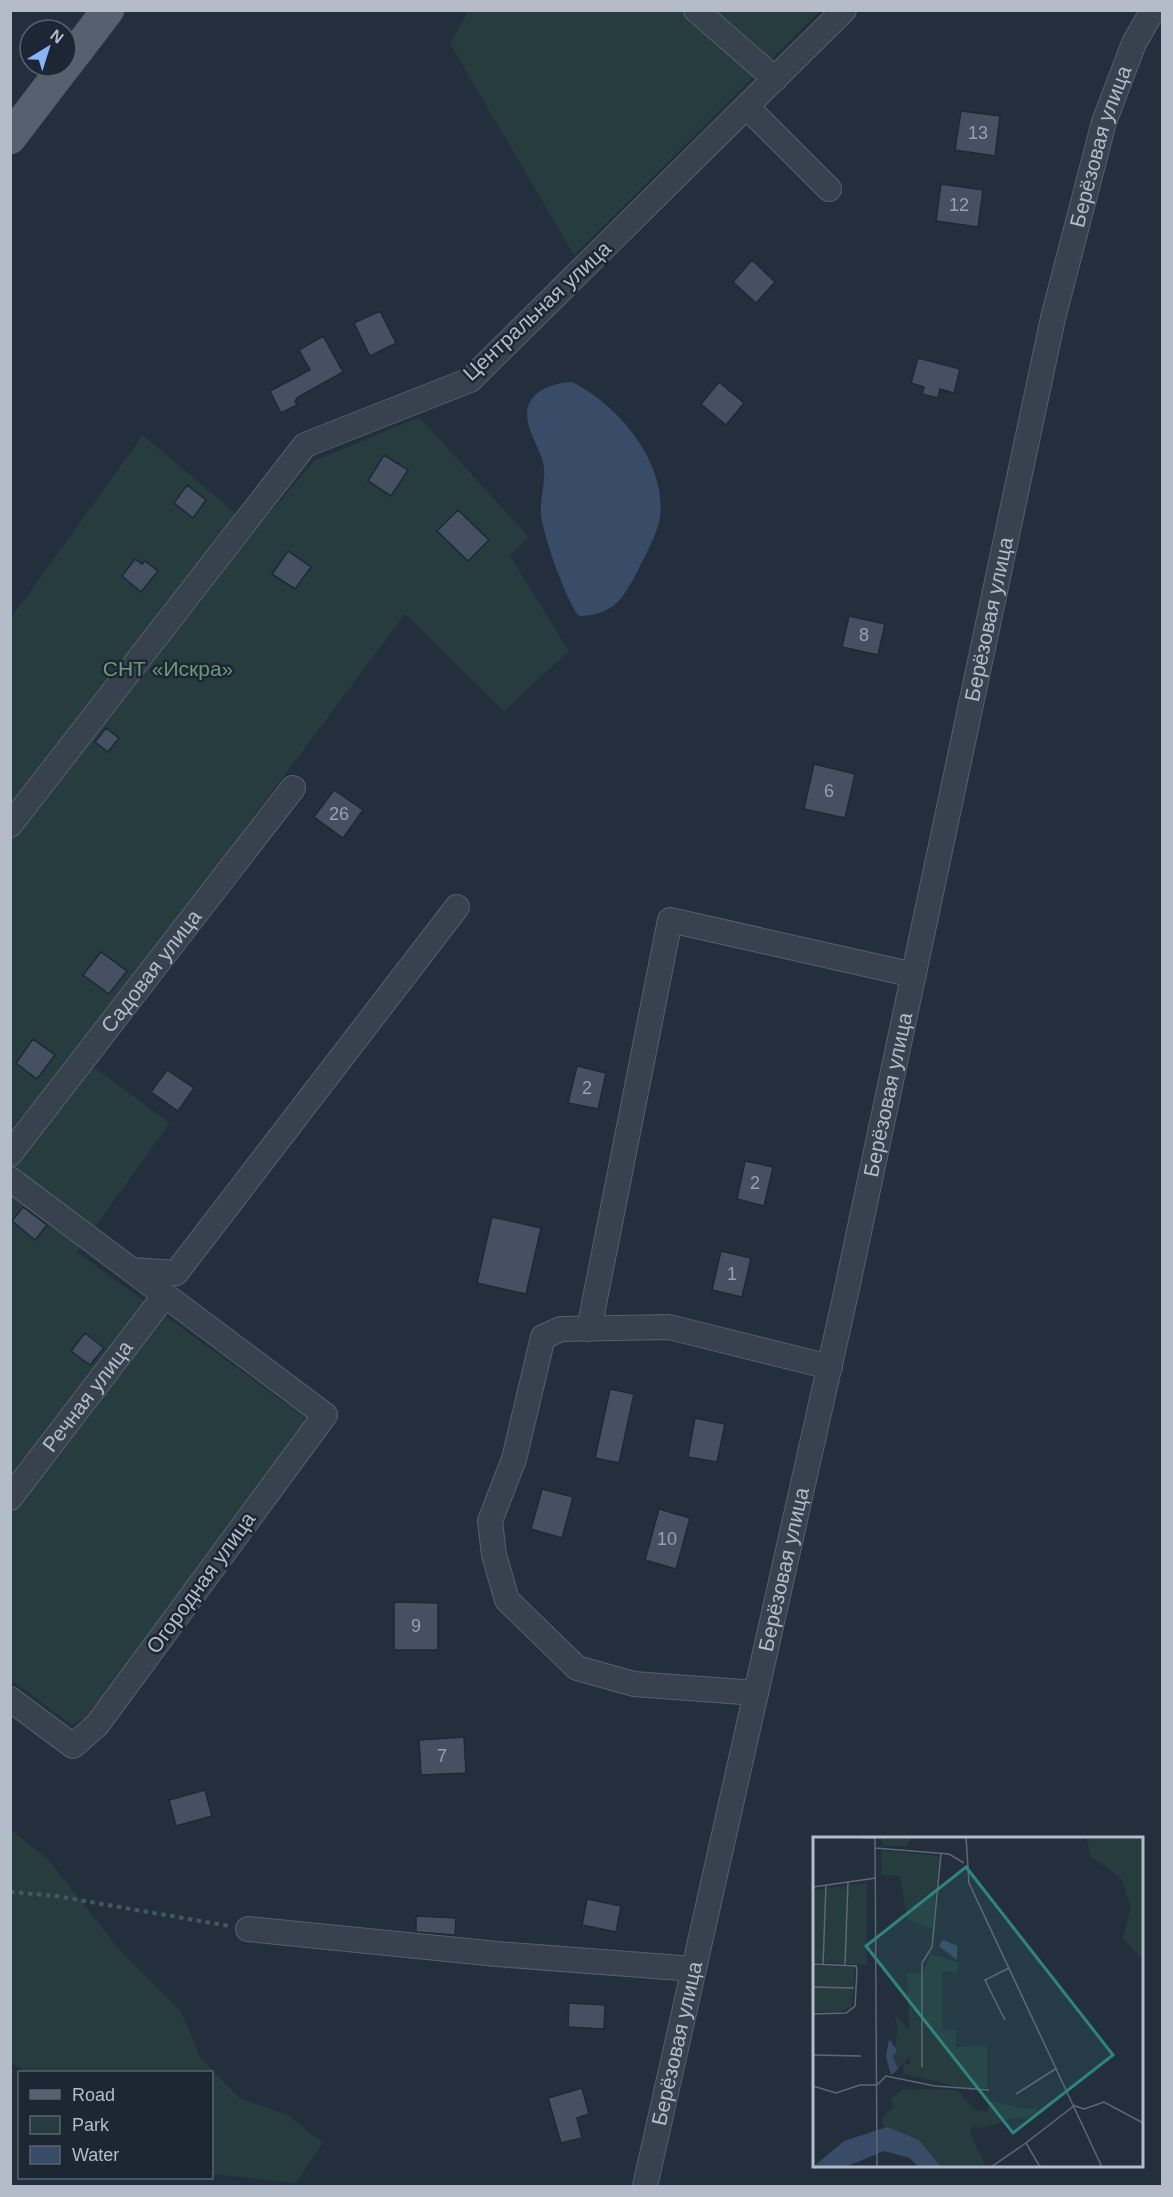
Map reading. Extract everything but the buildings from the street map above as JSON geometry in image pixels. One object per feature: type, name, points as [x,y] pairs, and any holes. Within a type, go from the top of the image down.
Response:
[{"type":"main road","points":[[78,50],[108,10]]},
{"type":"main road","points":[[10,138],[57,78]]},
{"type":"street","points":[[696,10],[775,79]]},
{"type":"street","name":"Центральная улица","points":[[10,825],[306,446],[470,380],[844,10]]},
{"type":"street","name":"Берёзовая улица","points":[[645,2187],[830,1367],[1053,318],[1104,122],[1134,43],[1153,10]]},
{"type":"street","points":[[747,107],[829,189]]},
{"type":"street","name":"Садовая улица","points":[[10,1154],[293,788]]},
{"type":"street","points":[[132,1270],[176,1273],[457,907]]},
{"type":"street","points":[[589,1329],[670,920],[914,975]]},
{"type":"street","points":[[10,1179],[165,1295]]},
{"type":"street","name":"Огородная улица","points":[[10,1698],[73,1746],[97,1725],[325,1415],[165,1295]]},
{"type":"street","name":"Речная улица","points":[[10,1498],[165,1295]]},
{"type":"street","points":[[756,1693],[634,1684],[578,1668],[507,1600],[494,1555],[490,1521],[514,1459],[543,1337],[561,1329],[669,1326],[830,1367]]},
{"type":"street","points":[[248,1929],[497,1954],[694,1969]]},
{"type":"path","points":[[10,1892],[56,1896],[248,1929]]},
{"type":"green space","points":[[468,11],[820,11],[574,255],[450,44]]},
{"type":"green space","name":"СНТ «Искра»","points":[[419,417],[529,537],[510,556],[569,651],[504,711],[405,614],[76,1054],[170,1123],[77,1252],[310,1421],[87,1717],[72,1725],[11,1680],[11,618],[143,435],[255,530],[314,461]]},
{"type":"green space","points":[[11,1830],[48,1859],[118,1948],[181,2011],[200,2057],[239,2098],[288,2115],[323,2143],[296,2183],[213,2174],[213,2071],[26,2071],[11,2063]]},
{"type":"water","points":[[572,382],[606,405],[636,437],[656,476],[660,496],[660,517],[656,531],[626,591],[608,609],[600,613],[579,616],[562,582],[542,523],[543,462],[527,418],[529,404],[541,390],[553,385]]}]
